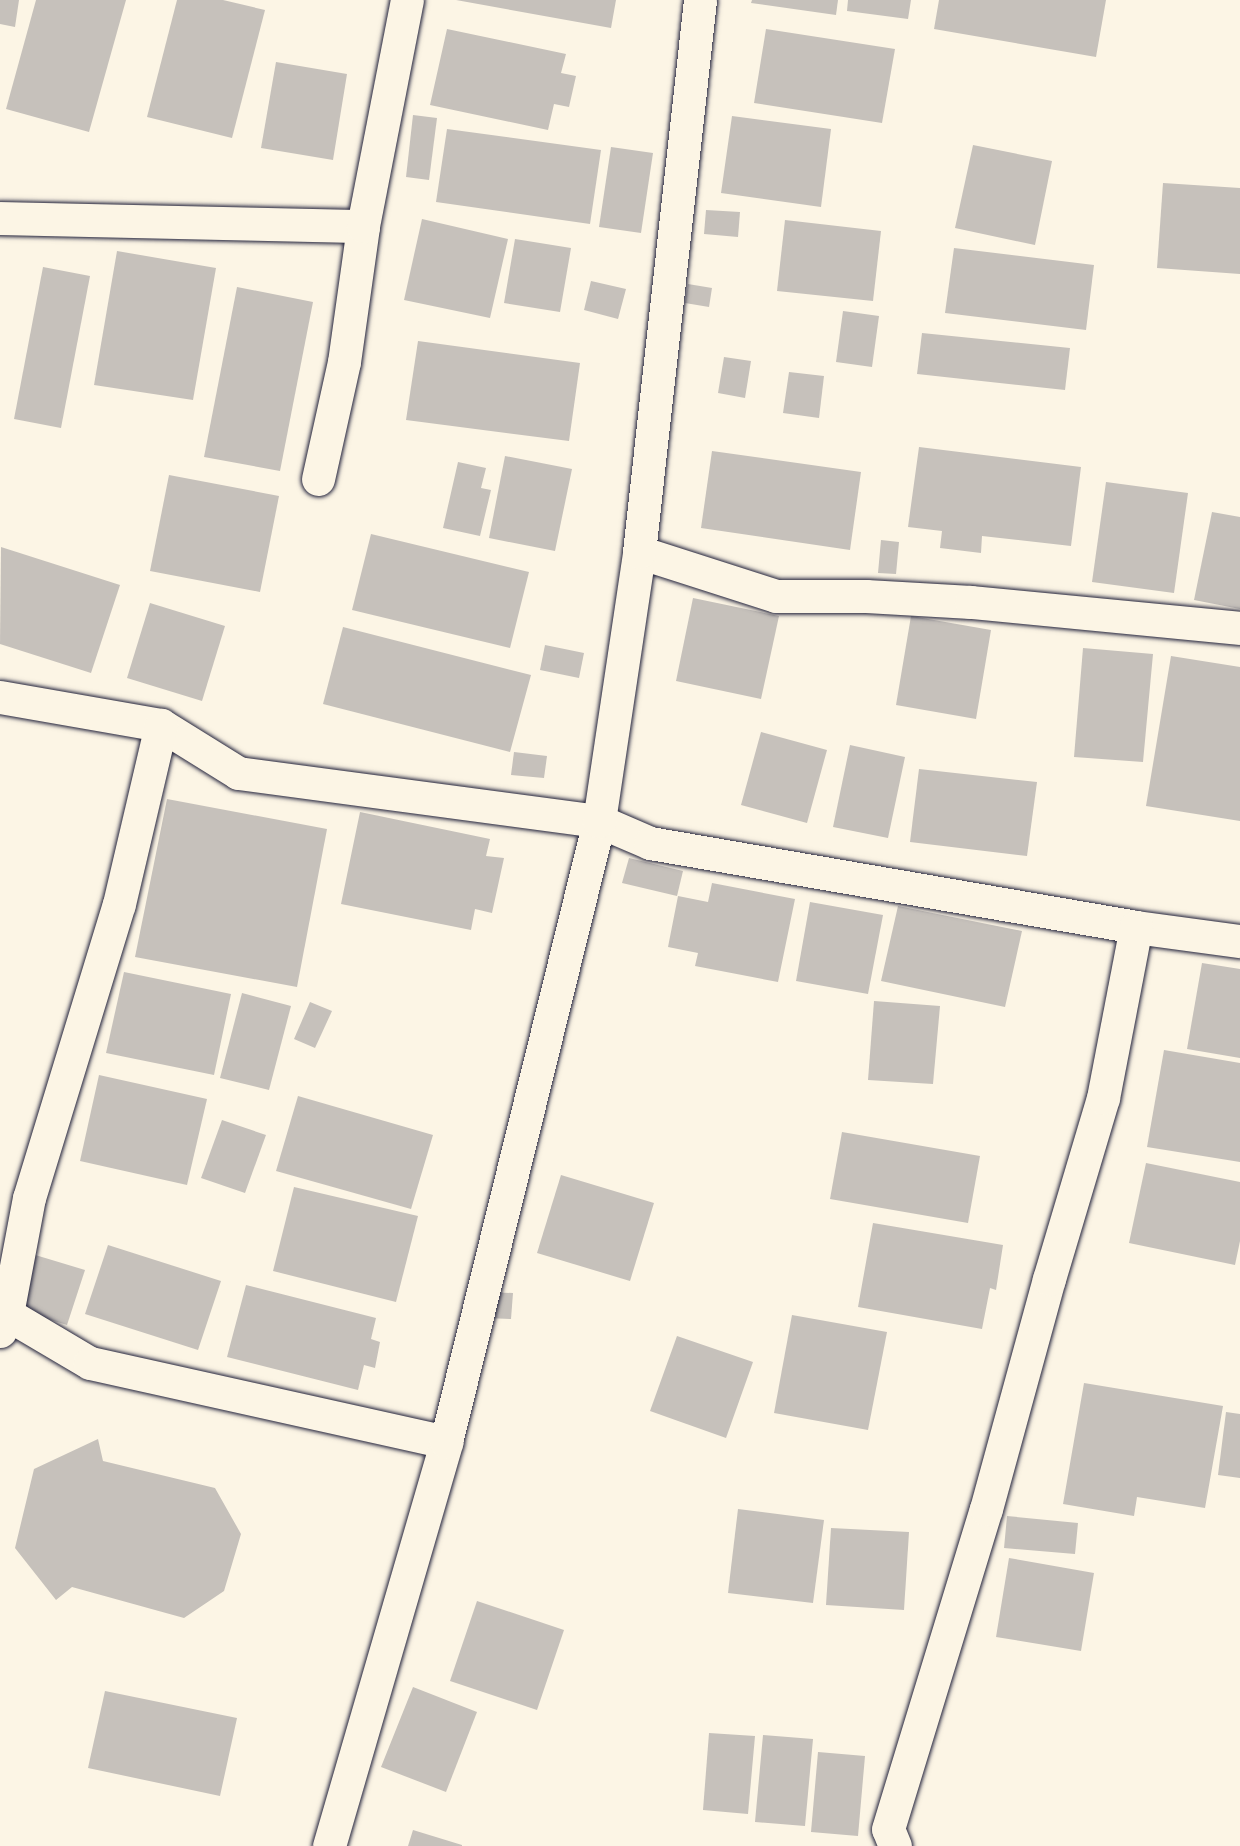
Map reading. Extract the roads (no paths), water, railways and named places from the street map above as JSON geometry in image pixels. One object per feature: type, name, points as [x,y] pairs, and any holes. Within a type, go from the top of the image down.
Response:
[{"type":"street","points":[[318,479],[344,362],[363,226],[407,0]]},
{"type":"street","points":[[329,1846],[446,1442],[599,821],[639,552],[700,0]]},
{"type":"street","points":[[0,218],[363,226]]},
{"type":"street","points":[[639,552],[776,596],[866,596],[971,602],[1240,628]]},
{"type":"street","points":[[0,697],[161,725],[238,772],[599,821],[650,843],[1136,927],[1240,941]]},
{"type":"street","points":[[161,725],[119,904],[29,1198],[4,1323],[90,1363],[446,1442]]},
{"type":"street","points":[[895,1846],[888,1829],[986,1509],[1049,1279],[1103,1098],[1136,927]]}]
